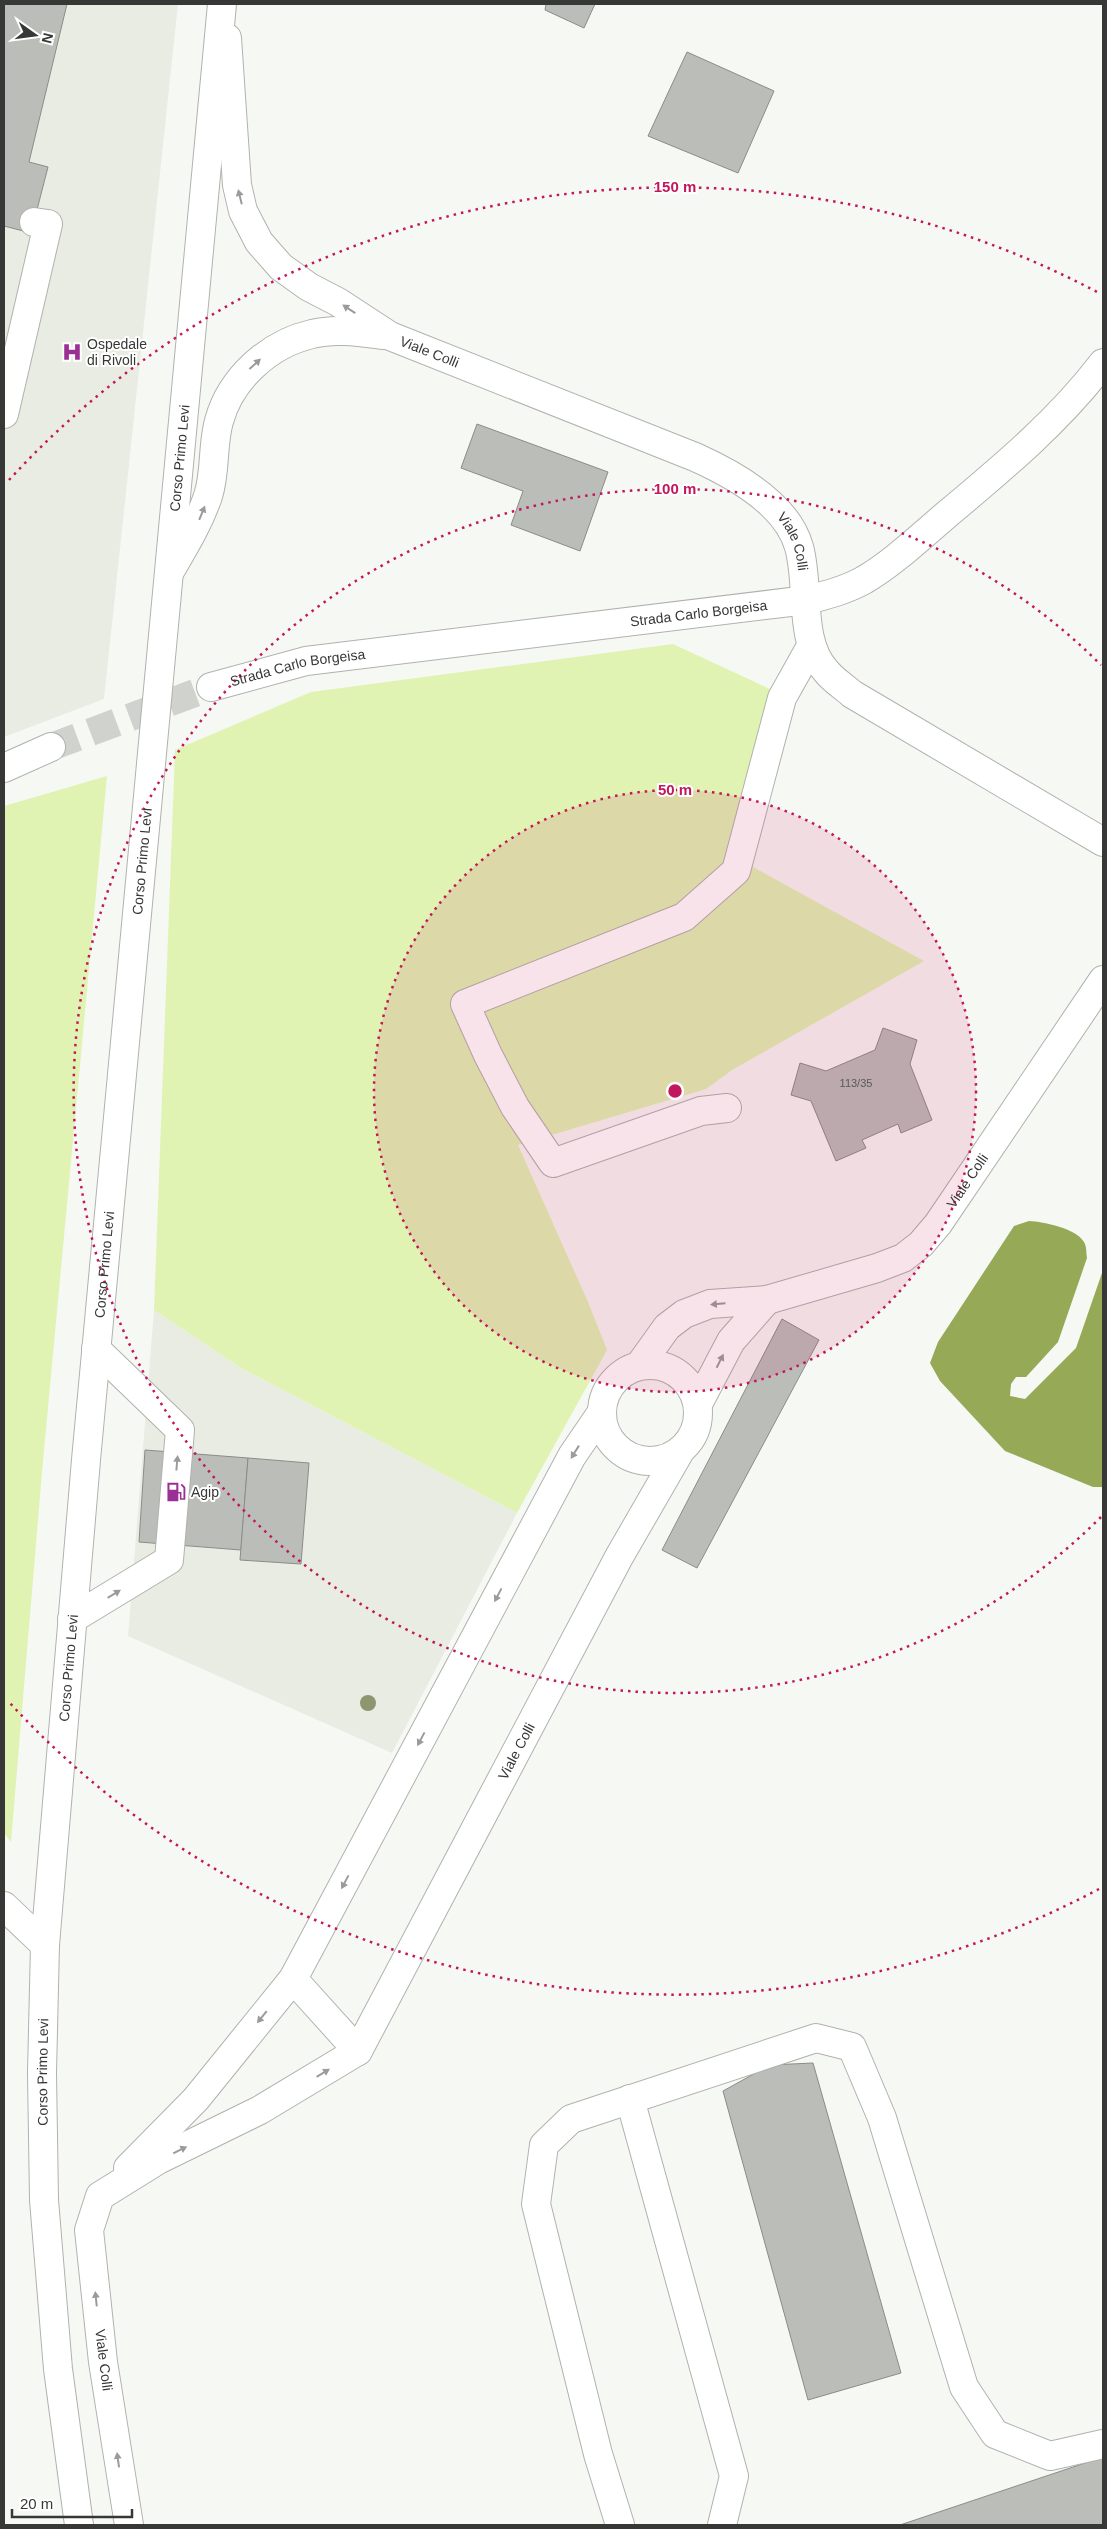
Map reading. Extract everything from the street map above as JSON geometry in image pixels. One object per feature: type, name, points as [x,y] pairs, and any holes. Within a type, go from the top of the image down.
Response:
[{"type":"street","name":"Viale Colli","points":[[223,4],[237,185],[243,211],[259,242],[281,267],[309,288],[338,302],[390,336],[696,457],[732,474],[762,498],[790,527],[799,546],[807,600],[811,646],[825,671],[852,694],[1103,842]]},
{"type":"street","name":"Corso Primo Levi","points":[[79,2525],[58,2370],[44,2200],[42,2072],[45,1945],[96,1349],[223,4]]},
{"type":"street","points":[[4,414],[48,224],[34,222]]},
{"type":"street","name":"Viale Colli","points":[[170,571],[200,517],[209,494],[219,421],[234,387],[255,363],[281,345],[312,334],[345,330],[390,336]]},
{"type":"street","name":"Strada Carlo Borgeisa","points":[[211,687],[306,661],[807,600],[840,591],[864,580],[895,557],[996,473],[1054,420],[1103,363]]},
{"type":"street","points":[[727,1108],[701,1111],[552,1163],[515,1107],[488,1055],[465,1004],[684,917],[736,872],[782,698],[811,646]]},
{"type":"street","points":[[4,768],[51,747]]},
{"type":"street","name":"Viale Colli","points":[[638,1366],[667,1327],[684,1314],[710,1304],[767,1300],[903,1258],[921,1244],[938,1224],[1103,980]]},
{"type":"street","points":[[698,1404],[731,1341],[767,1300]]},
{"type":"street","points":[[72,1619],[169,1560],[180,1430],[96,1349]]},
{"type":"street","points":[[654,1364],[670,1368],[683,1377],[693,1389],[698,1404],[699,1418],[689,1444],[679,1453],[665,1460],[649,1462],[634,1460],[620,1452],[610,1441],[603,1427],[602,1412],[605,1396],[612,1382],[624,1372],[638,1366],[654,1364]]},
{"type":"street","name":"Viale Colli","points":[[129,2525],[103,2362],[89,2230],[100,2196],[196,2099],[293,1979],[572,1456],[602,1412]]},
{"type":"street","name":"Viale Colli","points":[[358,2052],[618,1557],[679,1453]]},
{"type":"street","points":[[4,1906],[45,1945]]},
{"type":"street","points":[[100,2196],[158,2160],[260,2110],[358,2052],[293,1979]]},
{"type":"street","points":[[620,2525],[598,2454],[536,2204],[544,2145],[571,2119],[816,2038],[852,2046],[882,2118],[964,2386],[994,2434],[1050,2456],[1103,2444]]},
{"type":"street","points":[[630,2099],[734,2476],[722,2525]]},
{"type":"shaded area","name":"Ospedale di Rivoli","points":[[4,4],[178,4],[104,699],[4,737]]},
{"type":"shaded area","points":[[673,644],[772,690],[733,856],[924,961],[732,1070],[706,1089],[518,1145],[588,1302],[607,1350],[517,1513],[241,1368],[154,1310],[175,750],[311,692]]},
{"type":"shaded area","points":[[107,776],[42,1472],[11,1842],[4,1833],[4,806]]},
{"type":"shaded area","points":[[1029,1221],[1051,1224],[1074,1233],[1084,1242],[1087,1258],[1058,1342],[1026,1377],[1016,1377],[1011,1384],[1010,1396],[1025,1399],[1076,1348],[1103,1270],[1103,1487],[1093,1487],[1005,1451],[940,1381],[930,1363],[938,1342],[1014,1226]]},
{"type":"shaded area","points":[[154,1310],[241,1368],[517,1513],[392,1753],[128,1636]]},
{"type":"building","points":[[4,4],[67,4],[29,162],[48,167],[31,233],[4,226]]},
{"type":"building","points":[[546,4],[595,4],[584,28],[545,10]]},
{"type":"building","points":[[687,52],[774,91],[738,173],[648,136]]},
{"type":"building","points":[[477,424],[608,472],[580,551],[511,525],[523,491],[461,468]]},
{"type":"building","points":[[883,1028],[917,1040],[910,1064],[932,1120],[901,1133],[898,1124],[862,1140],[866,1148],[836,1161],[811,1101],[791,1095],[800,1063],[826,1071],[875,1050]]},
{"type":"building","points":[[782,1319],[819,1340],[697,1568],[662,1550]]},
{"type":"building","points":[[145,1450],[248,1458],[241,1550],[139,1542]]},
{"type":"building","points":[[248,1458],[309,1463],[301,1564],[240,1560]]},
{"type":"building","points":[[813,2063],[901,2373],[808,2400],[723,2091],[770,2065]]},
{"type":"building","points":[[1103,2457],[1103,2525],[900,2525]]},
{"type":"tunnel","points":[[51,747],[211,687]]},
{"type":"place","name":"Ospedale di Rivoli","points":[[72,352]]},
{"type":"place","name":"Agip","points":[[176,1492]]}]
